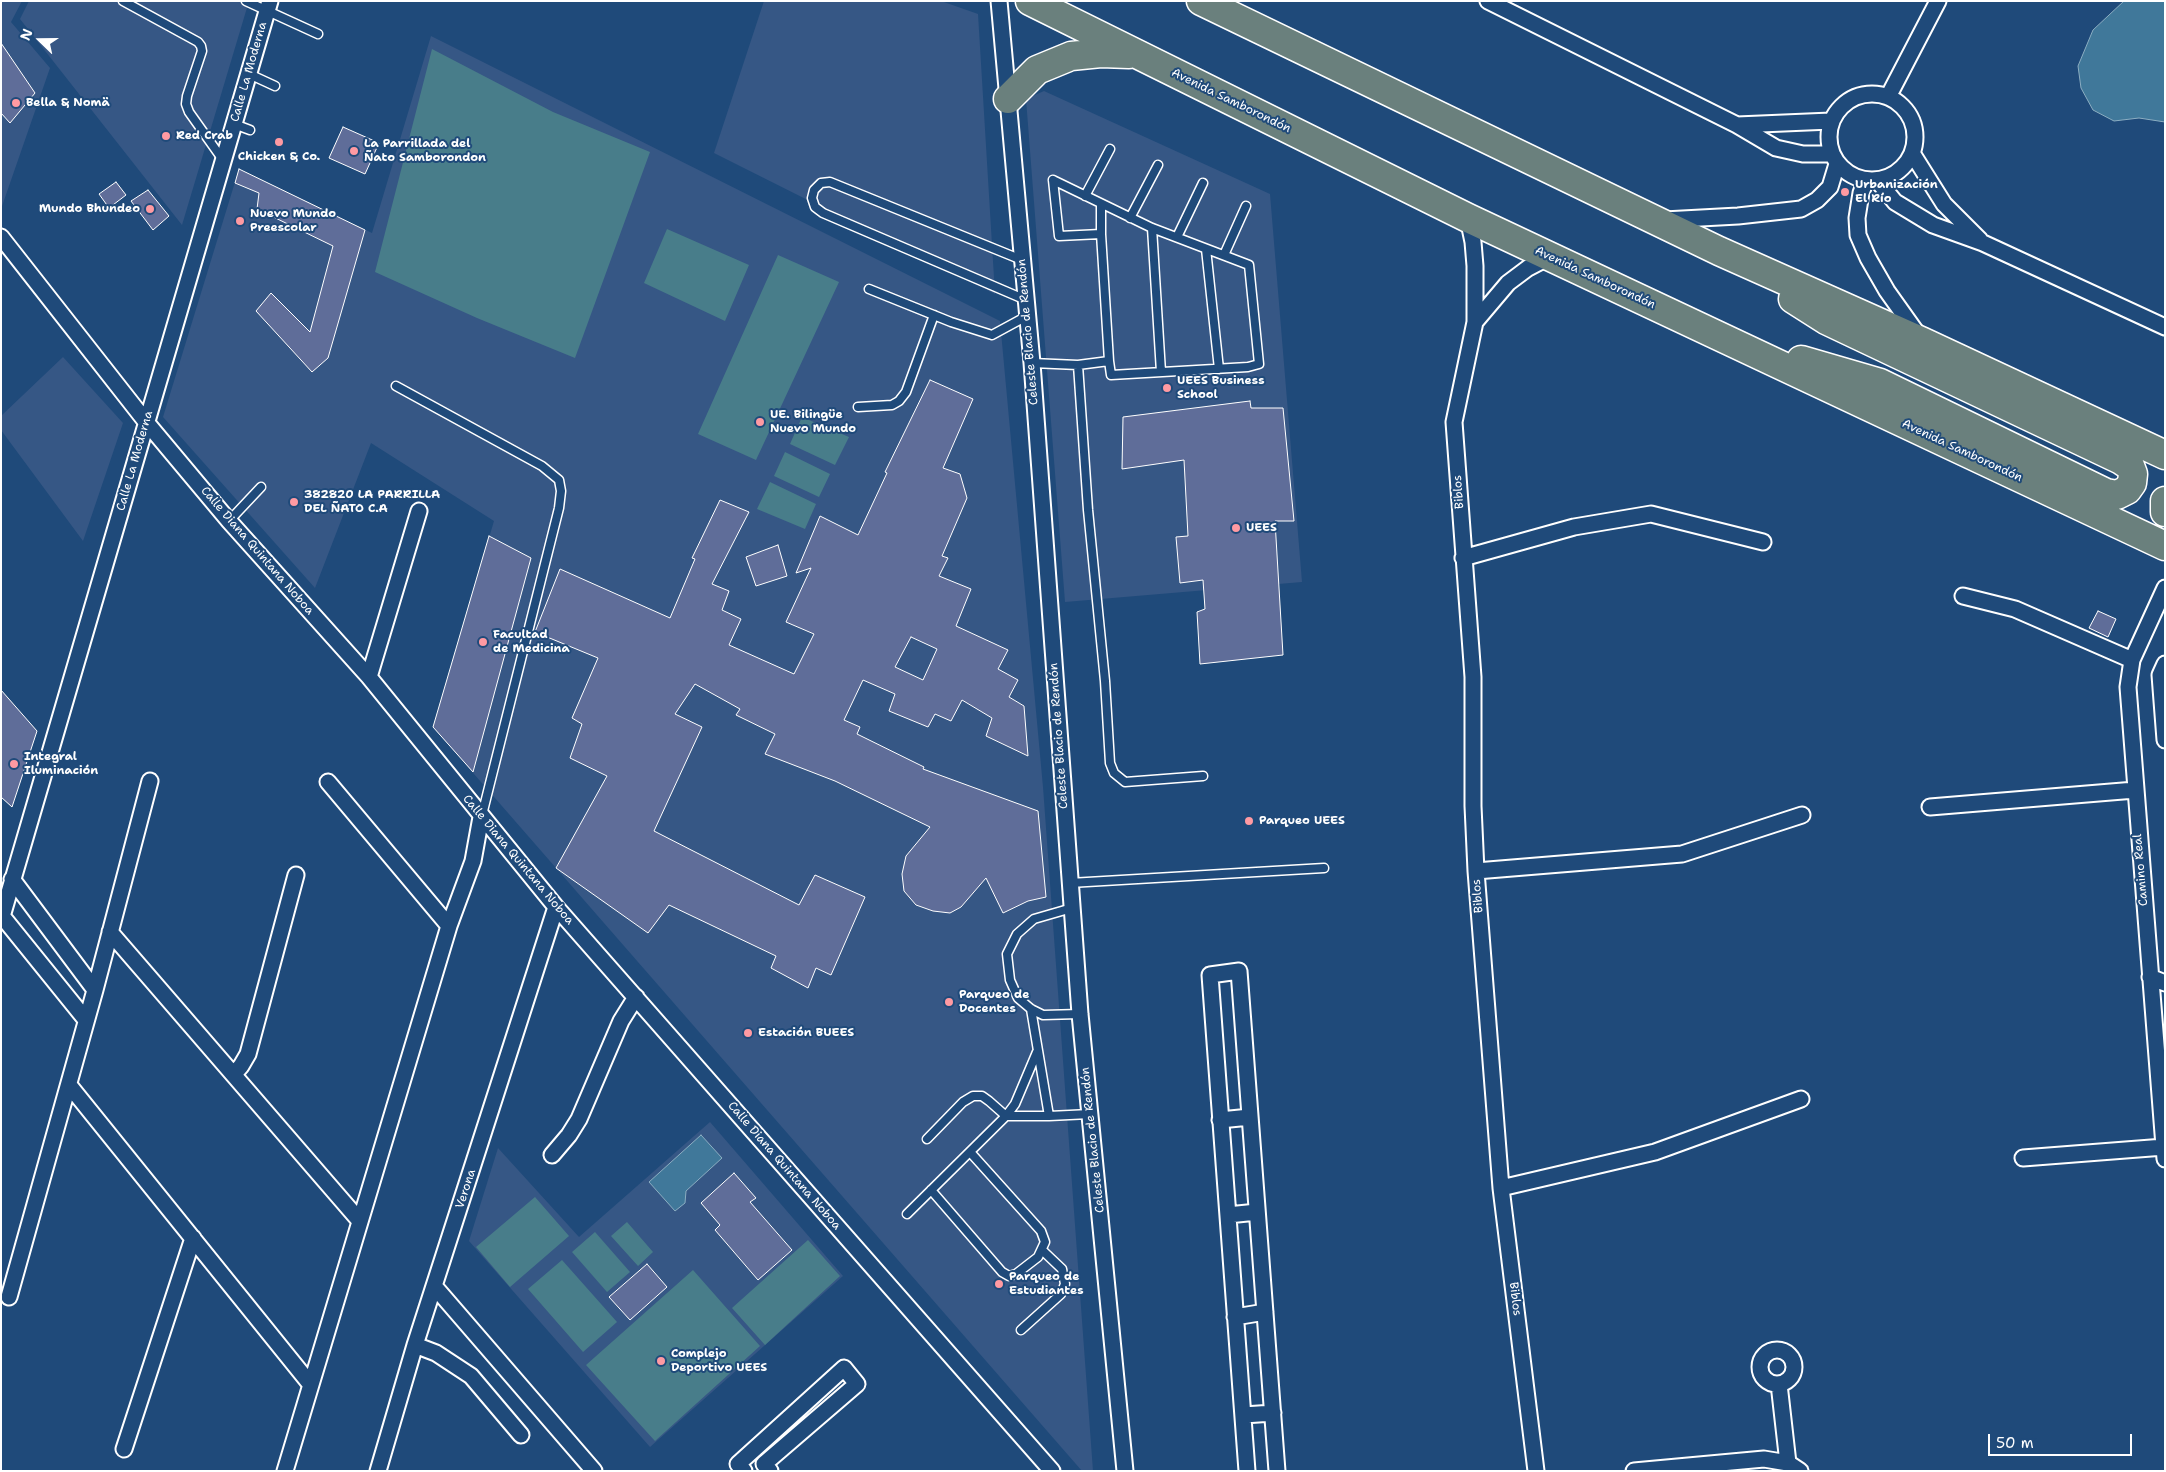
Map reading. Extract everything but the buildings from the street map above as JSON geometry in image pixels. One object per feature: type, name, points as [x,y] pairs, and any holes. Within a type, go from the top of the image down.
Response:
[{"type":"highway","name":"Avenida Samborondón","points":[[1030,1],[1134,54],[1549,257],[2165,546]]},
{"type":"highway","points":[[1201,1],[1653,220],[2165,454]]},
{"type":"highway","points":[[1008,99],[1037,70],[1071,56],[1134,54]]},
{"type":"highway","points":[[1715,335],[1880,383],[2106,493],[2117,495],[2127,490],[2132,483],[2133,474],[2130,466],[2121,460],[1826,320],[1719,251]]},
{"type":"highway","points":[[2165,501],[2165,512]]},
{"type":"street","name":"Celeste Blacio de Rendón","points":[[999,1],[1032,363],[1080,1014],[1126,1471]]},
{"type":"street","points":[[1488,1],[1737,125],[1776,148],[1835,159],[1855,178],[1872,180],[1898,172],[1912,153],[1915,140],[1914,127],[1909,114],[1900,104],[1888,97],[1877,94],[1855,97],[1845,103],[1831,121],[1829,138],[1835,159],[1830,187],[1817,200],[1801,209],[1738,216],[1653,220]]},
{"type":"street","points":[[1888,97],[1938,1]]},
{"type":"street","name":"Calle La Moderna","points":[[2,918],[269,6]]},
{"type":"street","points":[[1737,125],[1831,121]]},
{"type":"street","points":[[1912,153],[1944,204],[1983,243]]},
{"type":"street","points":[[1872,180],[1895,202],[1933,225],[1983,243],[2165,328]]},
{"type":"street","points":[[1872,180],[1858,211],[1858,235],[1886,291],[1923,342]]},
{"type":"street","name":"Biblos","points":[[1468,218],[1475,266],[1475,322],[1454,422],[1473,677],[1473,806],[1476,871],[1501,1188],[1536,1471]]},
{"type":"street","name":"Calle Diana Quintana Noboa","points":[[1,236],[147,423],[229,521],[369,677],[556,907],[1052,1471]]},
{"type":"street","name":"Biblos","points":[[1475,322],[1508,283],[1528,268],[1549,257]]},
{"type":"street","points":[[369,677],[419,511]]},
{"type":"street","points":[[1463,558],[1574,527],[1651,514],[1763,542]]},
{"type":"street","name":"Camino Real","points":[[2164,1153],[2128,687],[2132,660],[2165,588]]},
{"type":"street","points":[[1963,596],[2015,609],[2132,660]]},
{"type":"street","points":[[2165,664],[2160,675],[2165,740]]},
{"type":"street","points":[[9,1297],[69,1085],[150,781]]},
{"type":"street","points":[[328,782],[449,926]]},
{"type":"street","points":[[1930,807],[2135,790]]},
{"type":"street","points":[[1476,871],[1682,854],[1802,815]]},
{"type":"street","points":[[285,1471],[449,926],[473,861],[481,817]]},
{"type":"street","points":[[234,1074],[248,1054],[296,875]]},
{"type":"street","points":[[12,879],[94,990]]},
{"type":"street","name":"Verona","points":[[378,1471],[415,1346],[556,907]]},
{"type":"street","points":[[2,918],[86,1020]]},
{"type":"street","points":[[110,932],[359,1220]]},
{"type":"street","points":[[1248,1471],[1210,975],[1239,971],[1278,1471]]},
{"type":"street","points":[[2150,977],[2165,983]]},
{"type":"street","points":[[552,1155],[569,1135],[578,1119],[620,1021],[636,997]]},
{"type":"street","points":[[69,1085],[311,1385]]},
{"type":"street","points":[[1501,1188],[1655,1152],[1800,1099]]},
{"type":"street","points":[[1220,1120],[1250,1117]]},
{"type":"street","points":[[2023,1158],[2164,1153]]},
{"type":"street","points":[[1228,1214],[1258,1212]]},
{"type":"street","points":[[124,1449],[193,1238]]},
{"type":"street","points":[[435,1287],[594,1471]]},
{"type":"street","points":[[1236,1317],[1265,1312]]},
{"type":"street","points":[[415,1346],[436,1353],[471,1376],[521,1435]]},
{"type":"street","points":[[744,1471],[738,1464],[844,1368],[857,1384],[764,1464],[770,1471]]},
{"type":"street","points":[[1634,1471],[1764,1459],[1794,1467],[1780,1384]]},
{"type":"street","points":[[1244,1415],[1273,1413]]},
{"type":"lane","points":[[123,1],[198,42],[201,46],[202,51],[186,104],[189,112],[224,160]]},
{"type":"lane","points":[[246,1],[269,6],[318,34]]},
{"type":"lane","points":[[249,74],[275,86]]},
{"type":"lane","points":[[234,124],[250,130]]},
{"type":"lane","points":[[1084,196],[1110,149]]},
{"type":"lane","points":[[1130,218],[1158,165]]},
{"type":"lane","points":[[1101,205],[1101,234],[1111,375],[1248,367],[1259,364],[1249,265],[1152,228],[1101,205],[1054,180],[1059,236],[1101,234]]},
{"type":"lane","points":[[1022,260],[830,182],[821,182],[814,190],[812,198],[815,207],[823,213],[1026,300]]},
{"type":"lane","points":[[1177,238],[1203,183]]},
{"type":"lane","points":[[1224,256],[1246,206]]},
{"type":"lane","points":[[1152,228],[1161,372]]},
{"type":"lane","points":[[1206,249],[1219,369]]},
{"type":"lane","points":[[869,289],[934,315],[992,335],[1027,316]]},
{"type":"lane","points":[[858,407],[892,405],[899,401],[906,392],[934,315]]},
{"type":"lane","points":[[1032,363],[1078,365],[1109,361]]},
{"type":"lane","points":[[1078,365],[1088,510],[1105,681],[1110,763],[1114,773],[1125,782],[1203,776]]},
{"type":"lane","points":[[396,386],[542,466],[560,480],[559,508],[481,817]]},
{"type":"lane","points":[[229,521],[261,487]]},
{"type":"lane","points":[[1070,883],[1324,868]]},
{"type":"lane","points":[[1072,908],[1034,919],[1017,934],[1007,954],[1010,980],[1018,998],[1031,1009],[1043,1015],[1080,1014]]},
{"type":"lane","points":[[1031,1009],[1049,1116]]},
{"type":"lane","points":[[907,1214],[1006,1116],[1015,1104],[1037,1052]]},
{"type":"lane","points":[[927,1139],[963,1102],[973,1096],[982,1096],[1006,1116],[1090,1114]]},
{"type":"lane","points":[[931,1190],[1002,1272],[1009,1276],[1016,1274],[1038,1257],[1045,1242],[1041,1232],[970,1152]]},
{"type":"lane","points":[[1021,1330],[1061,1294],[1065,1284],[1062,1269],[1042,1250]]},
{"type":"shaded area","points":[[1,1],[22,1],[11,22],[50,68],[1,209]]},
{"type":"shaded area","points":[[29,1],[249,1],[182,225],[20,19]]},
{"type":"shaded area","points":[[764,1],[941,1],[978,14],[995,294],[714,153]]},
{"type":"shaded area","points":[[2124,1],[2165,1],[2165,122],[2139,118],[2114,121],[2093,110],[2081,88],[2078,66],[2093,30]]},
{"type":"shaded area","points":[[431,36],[1000,321],[1043,787],[1093,1471],[1082,1471],[433,727],[494,521],[371,443],[315,588],[163,417],[239,169],[372,233]]},
{"type":"shaded area","name":"UEES Business School","points":[[1044,91],[1270,194],[1302,582],[1065,602],[1026,99]]},
{"type":"shaded area","points":[[63,357],[123,423],[83,541],[1,430],[1,416]]},
{"type":"shaded area","name":"Complejo Deportivo UEES","points":[[710,1122],[843,1276],[650,1447],[469,1241],[498,1148],[579,1237]]},
{"type":"shaded area","points":[[701,1135],[722,1158],[686,1191],[685,1203],[675,1211],[649,1182]]},
{"type":"green space","points":[[432,49],[553,112],[650,152],[575,358],[477,318],[375,272]]},
{"type":"green space","points":[[667,229],[749,265],[725,321],[644,283]]},
{"type":"green space","points":[[778,255],[839,282],[756,460],[698,434]]},
{"type":"green space","points":[[802,417],[849,437],[835,465],[790,444]]},
{"type":"green space","points":[[785,452],[830,474],[819,497],[774,476]]},
{"type":"green space","points":[[770,482],[816,504],[805,529],[757,509]]},
{"type":"green space","points":[[535,1197],[569,1236],[510,1287],[476,1247]]},
{"type":"green space","points":[[627,1222],[653,1252],[638,1266],[611,1236]]},
{"type":"green space","points":[[595,1232],[630,1272],[607,1292],[572,1252]]},
{"type":"green space","points":[[808,1240],[840,1276],[765,1345],[732,1308]]},
{"type":"green space","points":[[562,1260],[617,1322],[583,1352],[528,1289]]},
{"type":"green space","points":[[693,1270],[760,1346],[655,1441],[586,1365]]},
{"type":"place","name":"Bella & Nomä","points":[[16,103]]},
{"type":"place","name":"Red Crab","points":[[166,136]]},
{"type":"place","name":"Chicken & Co.","points":[[279,142]]},
{"type":"place","name":"La Parrillada del Ñato Samborondon","points":[[354,151]]},
{"type":"place","name":"Urbanización El Río","points":[[1845,192]]},
{"type":"place","name":"Mundo Bhundeo","points":[[150,209]]},
{"type":"place","name":"Nuevo Mundo Preescolar","points":[[240,221]]},
{"type":"place","name":"UEES Business School","points":[[1167,388]]},
{"type":"place","name":"UE. Bilingüe Nuevo Mundo","points":[[760,422]]},
{"type":"place","name":"382820 LA PARRILLA DEL ÑATO C.A","points":[[294,502]]},
{"type":"place","name":"UEES","points":[[1236,528]]},
{"type":"place","name":"Facultad de Medicina","points":[[483,642]]},
{"type":"place","name":"Integral Iluminación","points":[[14,764]]},
{"type":"place","name":"Parqueo UEES","points":[[1249,821]]},
{"type":"place","name":"Parqueo de Docentes","points":[[949,1002]]},
{"type":"place","name":"Estación BUEES","points":[[748,1033]]},
{"type":"place","name":"Parqueo de Estudiantes","points":[[999,1284]]},
{"type":"place","name":"Complejo Deportivo UEES","points":[[661,1361]]}]
